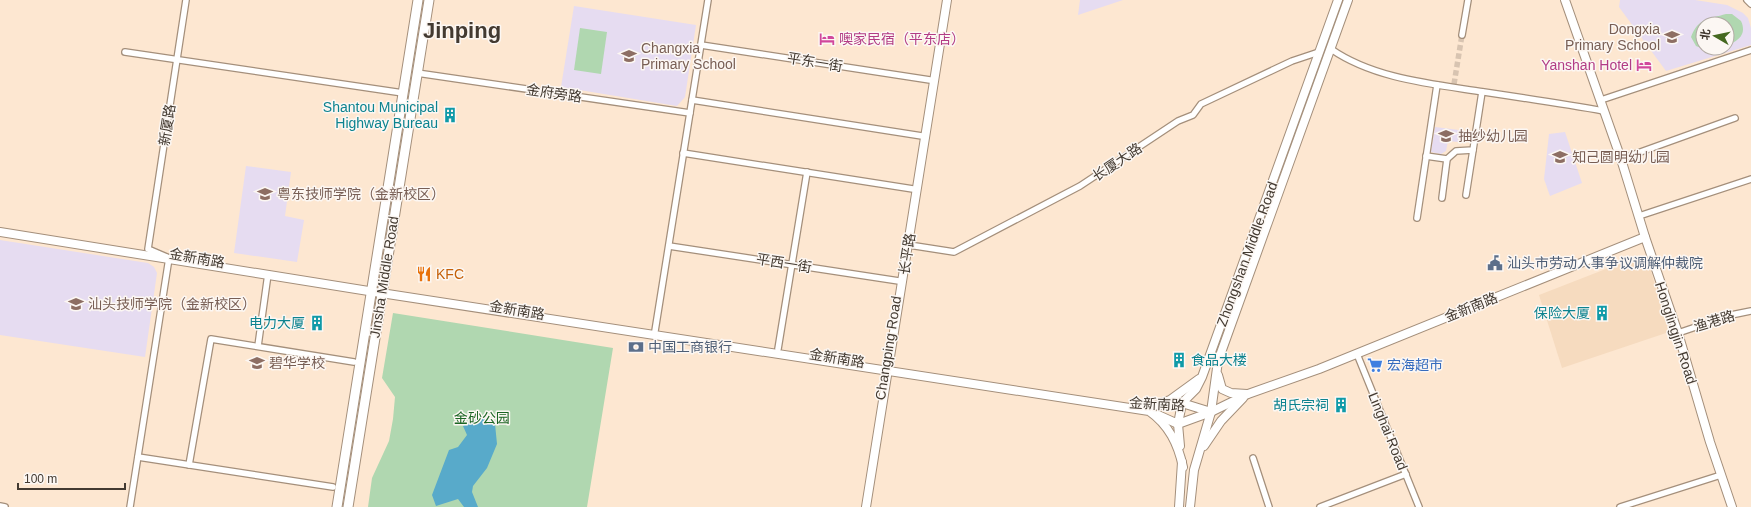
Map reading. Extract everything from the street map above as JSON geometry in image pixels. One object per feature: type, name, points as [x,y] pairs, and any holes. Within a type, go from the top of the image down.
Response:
[{"type":"main road","name":"Jinsha Middle Road","points":[[338,507],[418,0]]},
{"type":"main road","name":"Jinsha Middle Road","points":[[348,507],[381,291],[429,0]]},
{"type":"main road","name":"Changping Road","points":[[863,507],[887,368],[942,0]]},
{"type":"main road","name":"长平路","points":[[866,507],[947,0]]},
{"type":"main road","name":"Zhongshan Middle Road","points":[[1182,403],[1196,389],[1202,377],[1338,0]]},
{"type":"main road","name":"Zhongshan Middle Road","points":[[1190,507],[1194,470],[1211,412],[1218,361],[1348,0]]},
{"type":"main road","name":"Honglingjin Road","points":[[1565,0],[1622,159],[1645,237],[1678,333],[1732,507]]},
{"type":"main road","name":"金新南路","points":[[0,226],[148,249],[372,290]]},
{"type":"main road","name":"金新南路","points":[[0,232],[372,290],[778,349],[887,368]]},
{"type":"main road","name":"金新南路","points":[[381,291],[1150,408],[1182,403],[1211,412],[1248,394],[1286,382],[1357,354],[1645,237]]},
{"type":"main road","points":[[1218,361],[1219,383],[1222,389],[1231,393],[1248,394]]},
{"type":"main road","points":[[1150,408],[1170,400],[1202,377]]},
{"type":"main road","points":[[1194,470],[1200,453],[1221,420],[1248,394]]},
{"type":"main road","points":[[1179,507],[1182,467],[1178,424],[1182,403]]},
{"type":"main road","points":[[1150,408],[1178,424],[1211,412]]},
{"type":"main road","name":"金新南路","points":[[1150,408],[1175,440],[1182,467]]},
{"type":"street","name":"新厦路","points":[[148,249],[186,0]]},
{"type":"street","points":[[655,331],[708,0]]},
{"type":"street","points":[[1462,36],[1468,0]]},
{"type":"street","points":[[1747,0],[1751,4]]},
{"type":"street","name":"平东一街","points":[[700,45],[930,80]]},
{"type":"street","points":[[1331,49],[1346,59],[1380,72],[1437,85],[1454,86],[1482,92],[1604,111]]},
{"type":"street","points":[[1601,100],[1751,50]]},
{"type":"street","points":[[125,52],[403,93]]},
{"type":"street","name":"长厦大路","points":[[908,245],[954,252],[1080,186],[1178,121],[1193,115],[1201,104],[1292,61],[1319,52]]},
{"type":"street","name":"金府旁路","points":[[417,73],[690,113]]},
{"type":"street","points":[[1417,218],[1437,85]]},
{"type":"street","points":[[1466,195],[1482,92]]},
{"type":"street","points":[[692,100],[922,136]]},
{"type":"street","points":[[1622,159],[1735,118]]},
{"type":"street","points":[[1442,198],[1447,159],[1456,151],[1473,150]]},
{"type":"street","points":[[684,152],[914,189]]},
{"type":"street","points":[[1426,156],[1447,159]]},
{"type":"street","points":[[778,349],[808,172]]},
{"type":"street","points":[[1639,216],[1751,179]]},
{"type":"street","name":"平西一街","points":[[669,246],[899,281]]},
{"type":"street","points":[[130,507],[169,258],[148,249]]},
{"type":"street","points":[[258,346],[268,274]]},
{"type":"street","name":"渔港路","points":[[1678,333],[1731,315],[1751,310]]},
{"type":"street","points":[[189,465],[211,339],[354,362]]},
{"type":"street","name":"Linghai Road","points":[[1357,354],[1420,507]]},
{"type":"street","points":[[138,457],[333,487]]},
{"type":"street","points":[[1254,458],[1269,507]]},
{"type":"street","points":[[1320,507],[1406,474]]},
{"type":"street","points":[[1620,507],[1721,474]]},
{"type":"street","points":[[0,506],[5,507]]},
{"type":"shaded area","points":[[1080,0],[1123,0],[1078,15]]},
{"type":"shaded area","name":"Dongxia Primary School","points":[[1620,0],[1695,0],[1727,5],[1743,13],[1748,18],[1751,28],[1751,45],[1735,50],[1735,16],[1695,16],[1695,56],[1715,56],[1666,71],[1619,7]]},
{"type":"shaded area","name":"Changxia Primary School","points":[[574,6],[696,25],[685,97],[677,106],[561,87]]},
{"type":"shaded area","name":"抽纱幼儿园","points":[[1435,127],[1459,130],[1458,142],[1448,141],[1446,151],[1441,154],[1431,152]]},
{"type":"shaded area","name":"知己圆明幼儿园","points":[[1565,132],[1582,183],[1550,196],[1544,179],[1549,134]]},
{"type":"shaded area","name":"粤东技师学院（金新校区）","points":[[246,166],[291,172],[285,216],[304,220],[297,262],[234,253]]},
{"type":"shaded area","name":"汕头技师学院（金新校区）","points":[[0,240],[148,263],[154,267],[157,273],[145,357],[0,335]]},
{"type":"shaded area","points":[[1634,258],[1640,259],[1650,268],[1669,332],[1562,368],[1539,295]]},
{"type":"green space","points":[[1732,14],[1735,16],[1718,16]]},
{"type":"green space","points":[[1735,16],[1741,21],[1743,26],[1741,36],[1735,41]]},
{"type":"green space","points":[[580,28],[607,32],[601,74],[574,70]]},
{"type":"green space","points":[[1695,29],[1695,44],[1691,37]]},
{"type":"green space","name":"金砂公园","points":[[393,313],[613,348],[587,507],[368,507],[372,478],[389,441],[393,419],[395,397],[382,378]]},
{"type":"water","points":[[481,415],[495,424],[497,444],[487,468],[473,486],[472,492],[478,507],[464,507],[458,499],[436,506],[432,495],[449,450],[458,447],[467,435],[463,426]]},
{"type":"tunnel","points":[[1454,84],[1462,35]]},
{"type":"place","name":"Dongxia Primary School","points":[[1672,37]]},
{"type":"place","name":"噢家民宿（平东店）","points":[[827,39]]},
{"type":"place","name":"Changxia Primary School","points":[[629,56]]},
{"type":"place","name":"Yanshan Hotel","points":[[1644,65]]},
{"type":"place","name":"Shantou Municipal Highway Bureau","points":[[450,115]]},
{"type":"place","name":"抽纱幼儿园","points":[[1446,136]]},
{"type":"place","name":"知己圆明幼儿园","points":[[1560,157]]},
{"type":"place","name":"粤东技师学院（金新校区）","points":[[265,194]]},
{"type":"place","name":"汕头市劳动人事争议调解仲裁院","points":[[1495,263]]},
{"type":"place","name":"KFC","points":[[424,274]]},
{"type":"place","name":"汕头技师学院（金新校区）","points":[[76,304]]},
{"type":"place","name":"保险大厦","points":[[1602,313]]},
{"type":"place","name":"电力大厦","points":[[317,323]]},
{"type":"place","name":"中国工商银行","points":[[636,347]]},
{"type":"place","name":"食品大楼","points":[[1179,360]]},
{"type":"place","name":"碧华学校","points":[[257,363]]},
{"type":"place","name":"宏海超市","points":[[1375,365]]},
{"type":"place","name":"胡氏宗祠","points":[[1341,405]]},
{"type":"district","name":"Jinping","points":[[462,30]]}]
